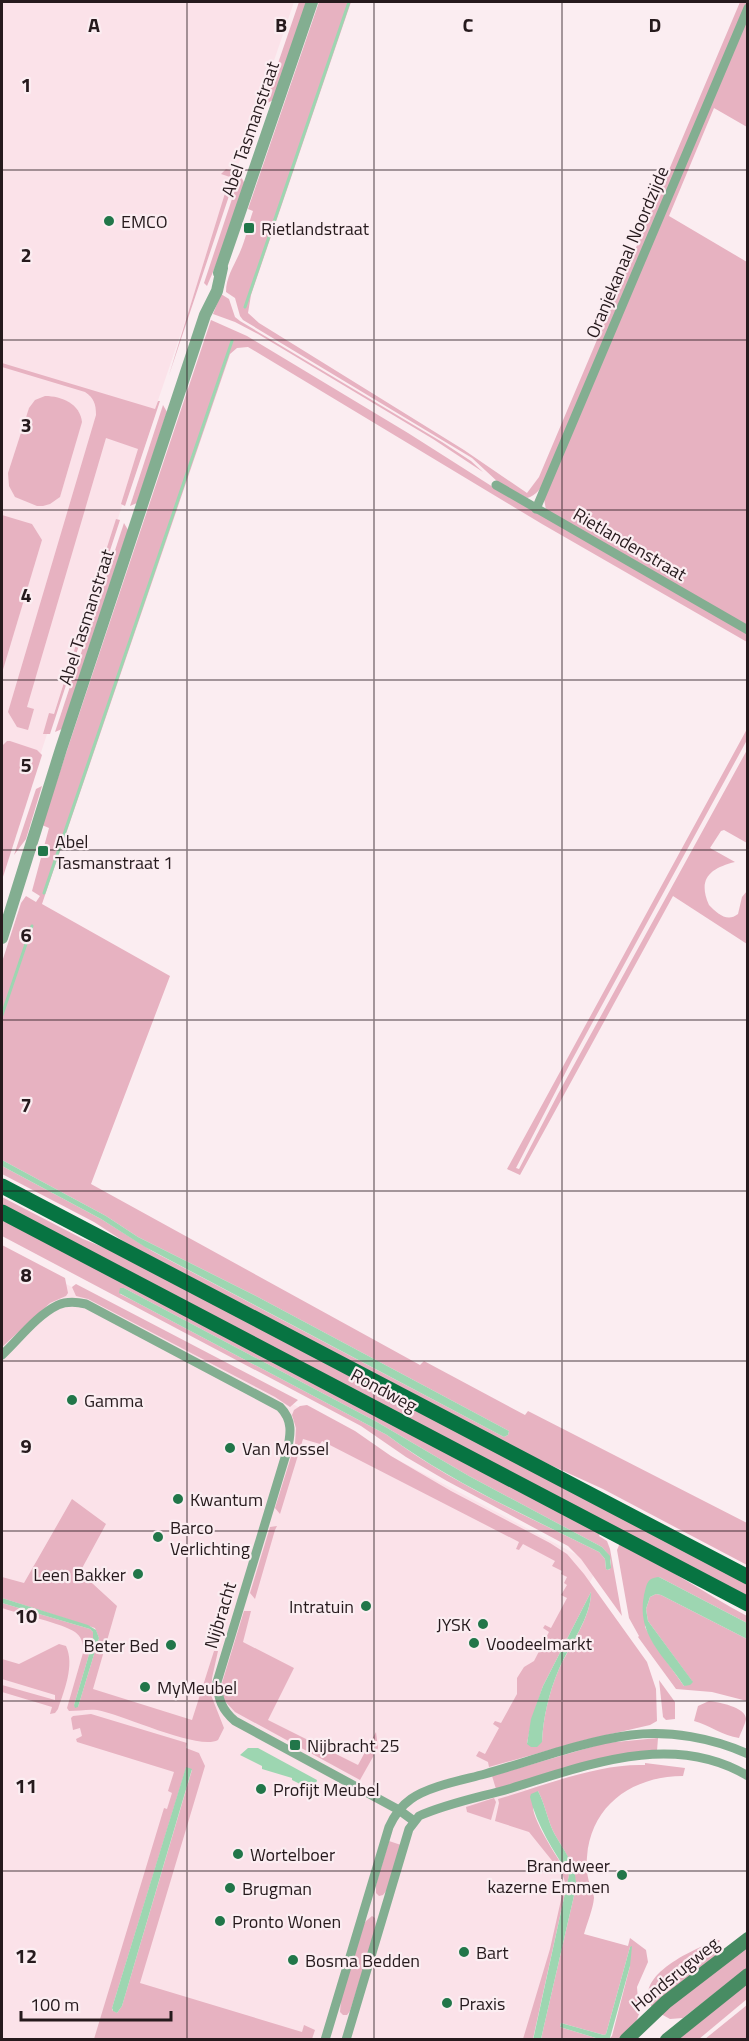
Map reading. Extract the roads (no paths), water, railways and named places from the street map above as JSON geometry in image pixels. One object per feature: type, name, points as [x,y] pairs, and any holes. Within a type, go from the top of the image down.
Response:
[{"type":"main road","name":"Rondweg","points":[[2,1186],[747,1577]]},
{"type":"main road","name":"Rondweg","points":[[2,1212],[747,1604]]},
{"type":"main road","name":"Hondsrugweg","points":[[626,2040],[666,2002],[747,1939]]},
{"type":"main road","points":[[667,2040],[747,1975]]},
{"type":"street","name":"Abel Tasmanstraat","points":[[2,938],[61,749],[208,309],[217,291],[222,268],[312,2]]},
{"type":"street","name":"Oranjekanaal Noordzijde","points":[[536,509],[747,8]]},
{"type":"street","name":"Rietlandenstraat","points":[[496,486],[747,630]]},
{"type":"street","name":"Nijbracht","points":[[2,1355],[45,1314],[60,1304],[74,1302],[86,1304],[280,1407],[286,1413],[290,1421],[291,1434],[287,1451],[217,1682],[217,1696],[225,1711],[235,1721],[399,1810],[414,1821]]},
{"type":"street","points":[[325,2040],[389,1827],[399,1810],[411,1799],[421,1794],[598,1742],[631,1735],[654,1734],[686,1737],[723,1744],[747,1754]]},
{"type":"street","points":[[684,1754],[686,1737]]},
{"type":"street","points":[[346,2040],[409,1829],[414,1821],[429,1812],[596,1762],[648,1754],[684,1754],[718,1763],[747,1776]]},
{"type":"waterway","points":[[245,307],[349,2]]},
{"type":"waterway","points":[[44,893],[232,341]]},
{"type":"waterway","points":[[2,1015],[32,926]]},
{"type":"place","name":"EMCO","points":[[109,221]]},
{"type":"place","name":"Rietlandstraat","points":[[249,228]]},
{"type":"place","name":"Abel Tasmanstraat 1","points":[[43,851]]},
{"type":"place","name":"Gamma","points":[[72,1400]]},
{"type":"place","name":"Van Mossel","points":[[230,1448]]},
{"type":"place","name":"Kwantum","points":[[178,1499]]},
{"type":"place","name":"Barco Verlichting","points":[[158,1537]]},
{"type":"place","name":"Leen Bakker","points":[[138,1574]]},
{"type":"place","name":"Intratuin","points":[[366,1606]]},
{"type":"place","name":"JYSK","points":[[483,1624]]},
{"type":"place","name":"Voodeelmarkt","points":[[474,1643]]},
{"type":"place","name":"Beter Bed","points":[[171,1645]]},
{"type":"place","name":"MyMeubel","points":[[145,1687]]},
{"type":"place","name":"Nijbracht 25","points":[[295,1745]]},
{"type":"place","name":"Profijt Meubel","points":[[261,1789]]},
{"type":"place","name":"Wortelboer","points":[[238,1854]]},
{"type":"place","name":"Brandweer kazerne Emmen","points":[[622,1875]]},
{"type":"place","name":"Brugman","points":[[230,1888]]},
{"type":"place","name":"Pronto Wonen","points":[[220,1921]]},
{"type":"place","name":"Bart","points":[[464,1952]]},
{"type":"place","name":"Bosma Bedden","points":[[293,1960]]},
{"type":"place","name":"Praxis","points":[[447,2003]]}]
